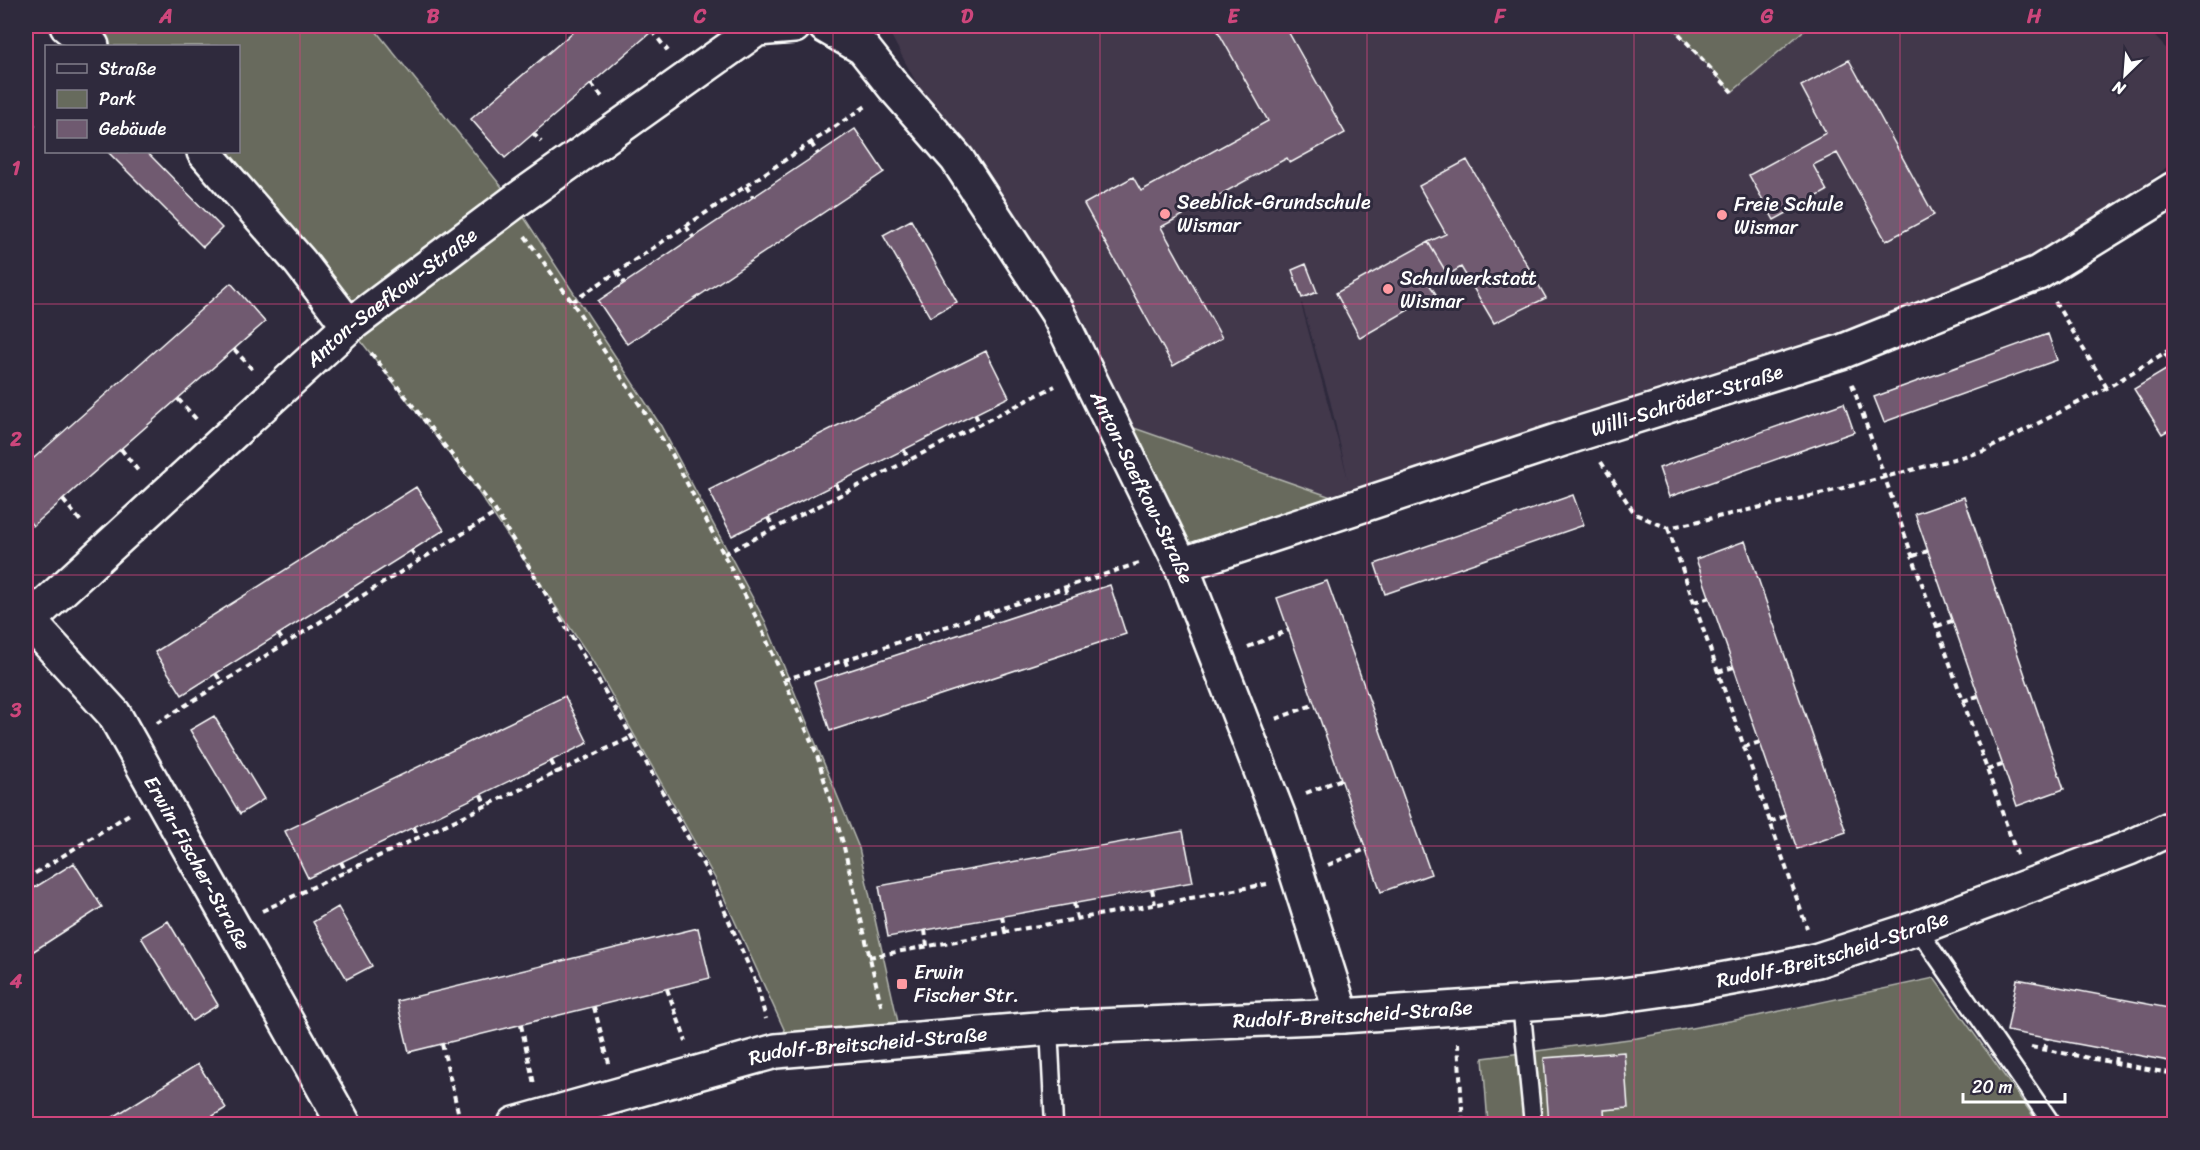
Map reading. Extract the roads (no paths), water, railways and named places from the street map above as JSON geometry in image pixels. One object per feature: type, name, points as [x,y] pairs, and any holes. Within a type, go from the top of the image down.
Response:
[{"type":"street","points":[[67,26],[91,45]]},
{"type":"street","name":"Anton-Saefkow-Straße","points":[[27,621],[349,326],[506,208],[757,29],[794,26]]},
{"type":"street","name":"Anton-Saefkow-Straße","points":[[825,26],[863,48],[957,159],[1057,312],[1178,558],[1276,811],[1342,1016]]},
{"type":"street","points":[[205,153],[300,262],[349,326]]},
{"type":"street","name":"Willi-Schröder-Straße","points":[[1178,558],[1841,352],[2038,273],[2175,189]]},
{"type":"street","name":"Erwin-Fischer-Straße","points":[[27,621],[114,714],[344,1125]]},
{"type":"street","name":"Rudolf-Breitscheid-Straße","points":[[528,1121],[776,1051],[1049,1028],[1455,1009],[1601,998],[1687,986],[1818,960],[1917,928],[2129,848],[2175,827]]},
{"type":"lane","points":[[1917,928],[2052,1125]]},
{"type":"lane","points":[[1521,1004],[1533,1125]]},
{"type":"lane","points":[[1049,1028],[1054,1125]]},
{"type":"place","name":"Seeblick-Grundschule Wismar","points":[[1165,214]]},
{"type":"place","name":"Freie Schule Wismar","points":[[1722,215]]},
{"type":"place","name":"Schulwerkstatt Wismar","points":[[1388,289]]},
{"type":"place","name":"Erwin Fischer Str.","points":[[902,984]]}]
